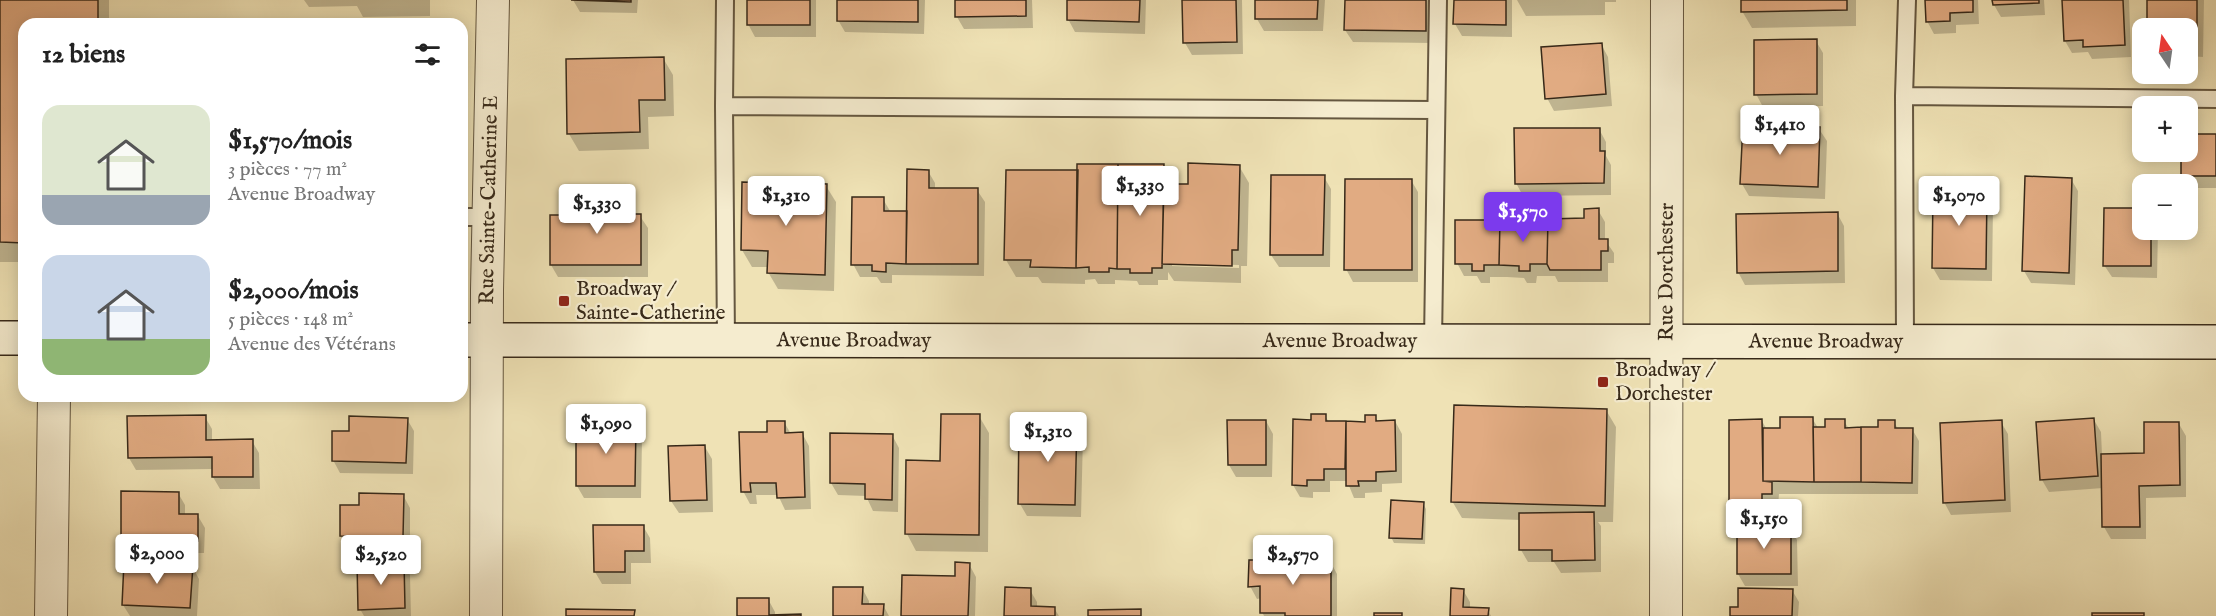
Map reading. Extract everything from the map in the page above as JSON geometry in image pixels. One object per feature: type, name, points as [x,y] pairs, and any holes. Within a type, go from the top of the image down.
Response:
[{"type":"street","name":"Rue Sainte-Catherine E","points":[[486,616],[474,341],[475,217],[493,0]]},
{"type":"street","name":"Rue Dorchester","points":[[1666,616],[1667,0]]},
{"type":"street","points":[[0,338],[18,338]]},
{"type":"street","name":"Avenue Broadway","points":[[474,341],[2216,342]]},
{"type":"street","points":[[51,616],[54,402]]},
{"type":"lane","points":[[725,0],[726,341]]},
{"type":"lane","points":[[1433,342],[1438,0]]},
{"type":"lane","points":[[1905,342],[1904,96],[1907,0]]},
{"type":"lane","points":[[1904,96],[2216,99]]},
{"type":"lane","points":[[724,106],[1435,110]]},
{"type":"building","points":[[0,0],[98,0],[98,18],[18,18],[18,243],[0,242]]},
{"type":"building","points":[[571,0],[631,0],[631,2]]},
{"type":"building","points":[[747,0],[810,0],[810,25],[747,25]]},
{"type":"building","points":[[837,0],[918,0],[918,22],[837,21]]},
{"type":"building","points":[[955,0],[1026,0],[1026,16],[955,17]]},
{"type":"building","points":[[1067,0],[1140,0],[1139,22],[1067,20]]},
{"type":"building","points":[[1182,0],[1236,0],[1237,42],[1183,43]]},
{"type":"building","points":[[1255,0],[1318,0],[1317,19],[1255,19]]},
{"type":"building","points":[[1345,0],[1426,0],[1426,31],[1344,30]]},
{"type":"building","points":[[1454,0],[1506,0],[1506,25],[1453,24]]},
{"type":"building","points":[[1741,0],[1847,0],[1847,10],[1741,12]]},
{"type":"building","points":[[1925,0],[1973,0],[1973,12],[1950,13],[1950,21],[1926,22]]},
{"type":"building","points":[[1992,0],[2039,0],[2039,3],[1993,5]]},
{"type":"building","points":[[2062,0],[2123,0],[2125,45],[2083,47],[2083,40],[2064,41]]},
{"type":"building","points":[[2147,0],[2197,0],[2197,18],[2147,18]]},
{"type":"building","points":[[1817,39],[1817,94],[1754,95],[1754,40]]},
{"type":"building","points":[[1602,43],[1606,94],[1545,99],[1541,47]]},
{"type":"building","points":[[664,57],[665,100],[639,100],[640,132],[567,134],[566,59]]},
{"type":"building","points":[[1743,124],[1820,127],[1818,187],[1740,184]]},
{"type":"building","points":[[1514,128],[1600,128],[1600,151],[1605,151],[1604,183],[1515,184]]},
{"type":"building","points":[[2198,134],[2216,134],[2216,176],[2181,174],[2181,162],[2198,162]]},
{"type":"building","points":[[1188,163],[1240,165],[1238,250],[1232,250],[1232,266],[1162,264],[1164,184],[1188,184]]},
{"type":"building","points":[[1077,164],[1118,164],[1117,269],[1109,268],[1109,272],[1089,272],[1089,267],[1076,268]]},
{"type":"building","points":[[1118,164],[1164,164],[1162,268],[1152,268],[1152,273],[1130,273],[1130,269],[1117,269]]},
{"type":"building","points":[[907,169],[929,170],[929,188],[978,188],[978,264],[906,264]]},
{"type":"building","points":[[1006,170],[1078,170],[1076,268],[1030,267],[1031,260],[1004,260]]},
{"type":"building","points":[[1271,175],[1325,175],[1323,255],[1270,255]]},
{"type":"building","points":[[2025,176],[2072,178],[2069,273],[2022,271]]},
{"type":"building","points":[[1345,179],[1412,179],[1412,270],[1344,270]]},
{"type":"building","points":[[742,182],[771,183],[770,190],[801,190],[801,183],[827,184],[825,275],[767,273],[768,251],[741,250]]},
{"type":"building","points":[[1940,183],[1977,184],[1976,193],[1987,193],[1986,269],[1932,268],[1933,194],[1940,194]]},
{"type":"building","points":[[590,194],[626,194],[626,214],[641,214],[641,265],[550,265],[550,215],[590,215]]},
{"type":"building","points":[[852,197],[884,197],[884,211],[907,211],[906,264],[886,263],[886,272],[872,271],[872,265],[851,265]]},
{"type":"building","points":[[1599,208],[1599,239],[1608,239],[1608,251],[1601,251],[1601,270],[1550,270],[1547,264],[1548,219],[1584,218],[1584,209]]},
{"type":"building","points":[[2104,208],[2132,208],[2132,240],[2151,240],[2151,266],[2103,266]]},
{"type":"building","points":[[1838,212],[1838,271],[1737,273],[1736,214]]},
{"type":"building","points":[[1548,219],[1547,264],[1530,264],[1530,271],[1519,271],[1519,266],[1499,265],[1500,220]]},
{"type":"building","points":[[1455,220],[1500,220],[1499,265],[1484,265],[1484,271],[1472,271],[1472,264],[1455,264]]},
{"type":"building","points":[[1454,405],[1607,409],[1605,506],[1451,502]]},
{"type":"building","points":[[941,414],[980,414],[979,535],[905,534],[906,460],[940,461]]},
{"type":"building","points":[[1311,414],[1326,414],[1326,421],[1346,421],[1345,469],[1324,469],[1324,480],[1307,480],[1307,486],[1292,485],[1293,419],[1311,420]]},
{"type":"building","points":[[206,415],[206,440],[253,439],[253,477],[212,477],[212,457],[128,458],[127,416]]},
{"type":"building","points":[[1365,415],[1376,415],[1376,421],[1395,420],[1396,471],[1376,472],[1376,481],[1358,481],[1359,486],[1346,486],[1346,421],[1365,422]]},
{"type":"building","points":[[349,416],[408,418],[406,463],[332,461],[332,431],[349,431]]},
{"type":"building","points":[[1780,417],[1813,417],[1814,482],[1763,481],[1763,428],[1780,428]]},
{"type":"building","points":[[2094,418],[2098,476],[2040,480],[2036,422]]},
{"type":"building","points":[[1762,419],[1763,481],[1772,482],[1772,494],[1762,494],[1762,514],[1729,514],[1729,420]]},
{"type":"building","points":[[1825,419],[1845,419],[1845,428],[1861,427],[1861,482],[1814,482],[1813,427],[1825,427]]},
{"type":"building","points":[[1227,420],[1266,420],[1266,465],[1228,465]]},
{"type":"building","points":[[1878,420],[1895,420],[1895,428],[1913,428],[1912,483],[1861,482],[1861,427],[1878,427]]},
{"type":"building","points":[[2002,420],[2005,500],[1943,503],[1940,423]]},
{"type":"building","points":[[767,421],[785,421],[785,433],[803,432],[805,497],[777,498],[776,483],[750,483],[751,492],[741,492],[739,432],[767,432]]},
{"type":"building","points":[[1041,421],[1077,422],[1075,505],[1018,504],[1019,424],[1041,425]]},
{"type":"building","points":[[2144,422],[2179,422],[2180,485],[2139,486],[2140,527],[2102,527],[2101,454],[2144,453]]},
{"type":"building","points":[[576,425],[636,425],[635,486],[576,486]]},
{"type":"building","points":[[830,433],[893,434],[892,500],[865,499],[865,484],[830,483]]},
{"type":"building","points":[[705,445],[707,500],[670,501],[668,446]]},
{"type":"building","points":[[121,491],[179,492],[179,514],[198,514],[198,541],[121,541]]},
{"type":"building","points":[[359,493],[404,494],[403,537],[340,536],[340,505],[359,505]]},
{"type":"building","points":[[1391,500],[1424,502],[1422,539],[1389,538]]},
{"type":"building","points":[[1594,512],[1595,560],[1552,561],[1552,550],[1519,550],[1519,513]]},
{"type":"building","points":[[593,525],[644,525],[644,551],[625,551],[625,572],[594,572]]},
{"type":"building","points":[[1791,526],[1791,574],[1737,574],[1737,527]]},
{"type":"building","points":[[1249,560],[1331,560],[1331,616],[1285,616],[1285,613],[1260,613],[1260,586],[1248,587]]},
{"type":"building","points":[[404,561],[405,608],[358,610],[357,563]]},
{"type":"building","points":[[124,562],[193,565],[190,608],[122,605]]},
{"type":"building","points":[[955,562],[970,563],[968,616],[901,616],[902,575],[955,576]]},
{"type":"building","points":[[833,587],[863,587],[862,604],[884,604],[883,616],[833,616]]},
{"type":"building","points":[[1005,587],[1031,588],[1031,606],[1055,607],[1055,616],[1004,616]]},
{"type":"building","points":[[1451,588],[1464,589],[1463,607],[1489,608],[1488,616],[1450,616]]},
{"type":"building","points":[[1738,588],[1793,589],[1792,616],[1730,616],[1730,607],[1738,607]]},
{"type":"building","points":[[737,598],[769,598],[769,615],[801,614],[801,616],[737,616]]},
{"type":"building","points":[[566,609],[635,610],[634,616],[566,616]]},
{"type":"building","points":[[1141,609],[1141,616],[1088,616],[1088,610]]},
{"type":"building","points":[[1374,613],[1402,613],[1402,616],[1374,616]]},
{"type":"building","points":[[2092,613],[2144,613],[2144,616],[2092,616]]},
{"type":"place","name":"Broadway / Sainte-Catherine","points":[[564,301]]},
{"type":"place","name":"Broadway / Dorchester","points":[[1603,382]]}]
